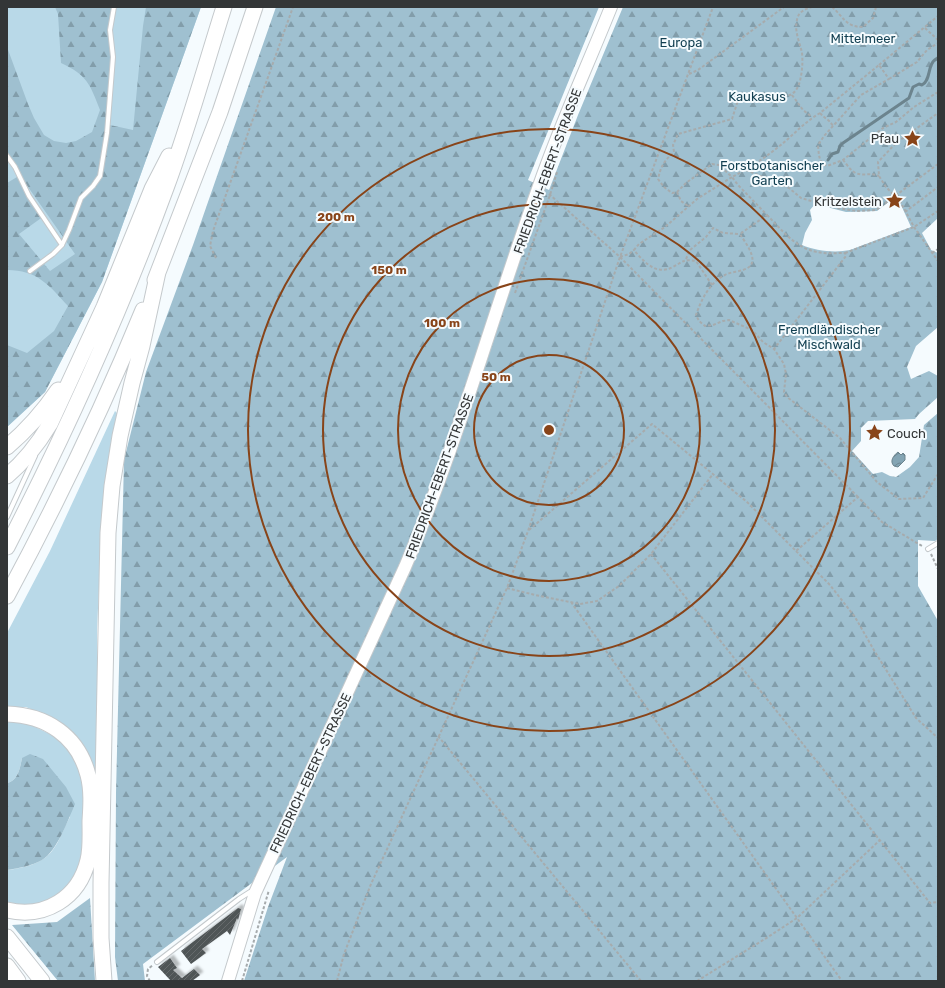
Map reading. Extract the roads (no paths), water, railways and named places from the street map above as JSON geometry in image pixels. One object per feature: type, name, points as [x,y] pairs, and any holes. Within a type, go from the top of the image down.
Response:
[{"type":"highway","points":[[7,547],[64,432],[146,241],[186,126],[224,7]]},
{"type":"highway","points":[[7,596],[30,553],[82,447],[133,334],[220,112],[255,7]]},
{"type":"highway","points":[[7,476],[27,457],[39,442],[50,424],[104,307],[152,189],[167,158],[186,126]]},
{"type":"highway","points":[[104,981],[100,938],[105,640],[109,525],[112,486],[120,436],[158,272]]},
{"type":"highway","points":[[7,447],[31,425],[47,406],[61,385],[104,307]]},
{"type":"highway","points":[[7,714],[29,716],[42,720],[54,727],[72,742],[84,763],[90,788],[88,859],[86,869],[79,882],[71,893],[54,906],[37,912],[17,913],[7,910]]},
{"type":"highway","points":[[7,938],[42,981]]},
{"type":"highway","points":[[7,966],[18,981]]},
{"type":"main road","name":"FRIEDRICH-EBERT-STRASSE","points":[[228,981],[255,893],[425,522],[453,443],[538,186],[570,103],[611,7]]},
{"type":"lane","points":[[30,271],[53,254],[62,245],[81,198],[93,186],[100,176],[107,133],[113,57],[110,30],[114,7]]},
{"type":"lane","points":[[7,156],[29,196],[62,245]]},
{"type":"lane","points":[[7,517],[50,424]]},
{"type":"lane","points":[[928,549],[938,543]]},
{"type":"lane","points":[[157,962],[239,899],[250,892],[255,893]]},
{"type":"water","points":[[898,452],[901,455],[903,453],[905,455],[905,460],[898,467],[894,466],[892,460]]},
{"type":"waterway","points":[[828,160],[832,154],[838,152],[843,143],[909,98],[913,87],[925,83],[930,67],[934,60],[938,58]]},
{"type":"place","name":"Pfau","points":[[912,138]]},
{"type":"place","name":"Kritzelstein","points":[[895,201]]},
{"type":"place","name":"Couch","points":[[874,433]]},
{"type":"park label","name":"Mittelmeer","points":[[863,38]]},
{"type":"park label","name":"Europa","points":[[681,42]]},
{"type":"park label","name":"Kaukasus","points":[[757,96]]},
{"type":"park label","name":"Forstbotanischer Garten","points":[[772,172]]},
{"type":"park label","name":"Fremdländischer Mischwald","points":[[829,336]]}]
